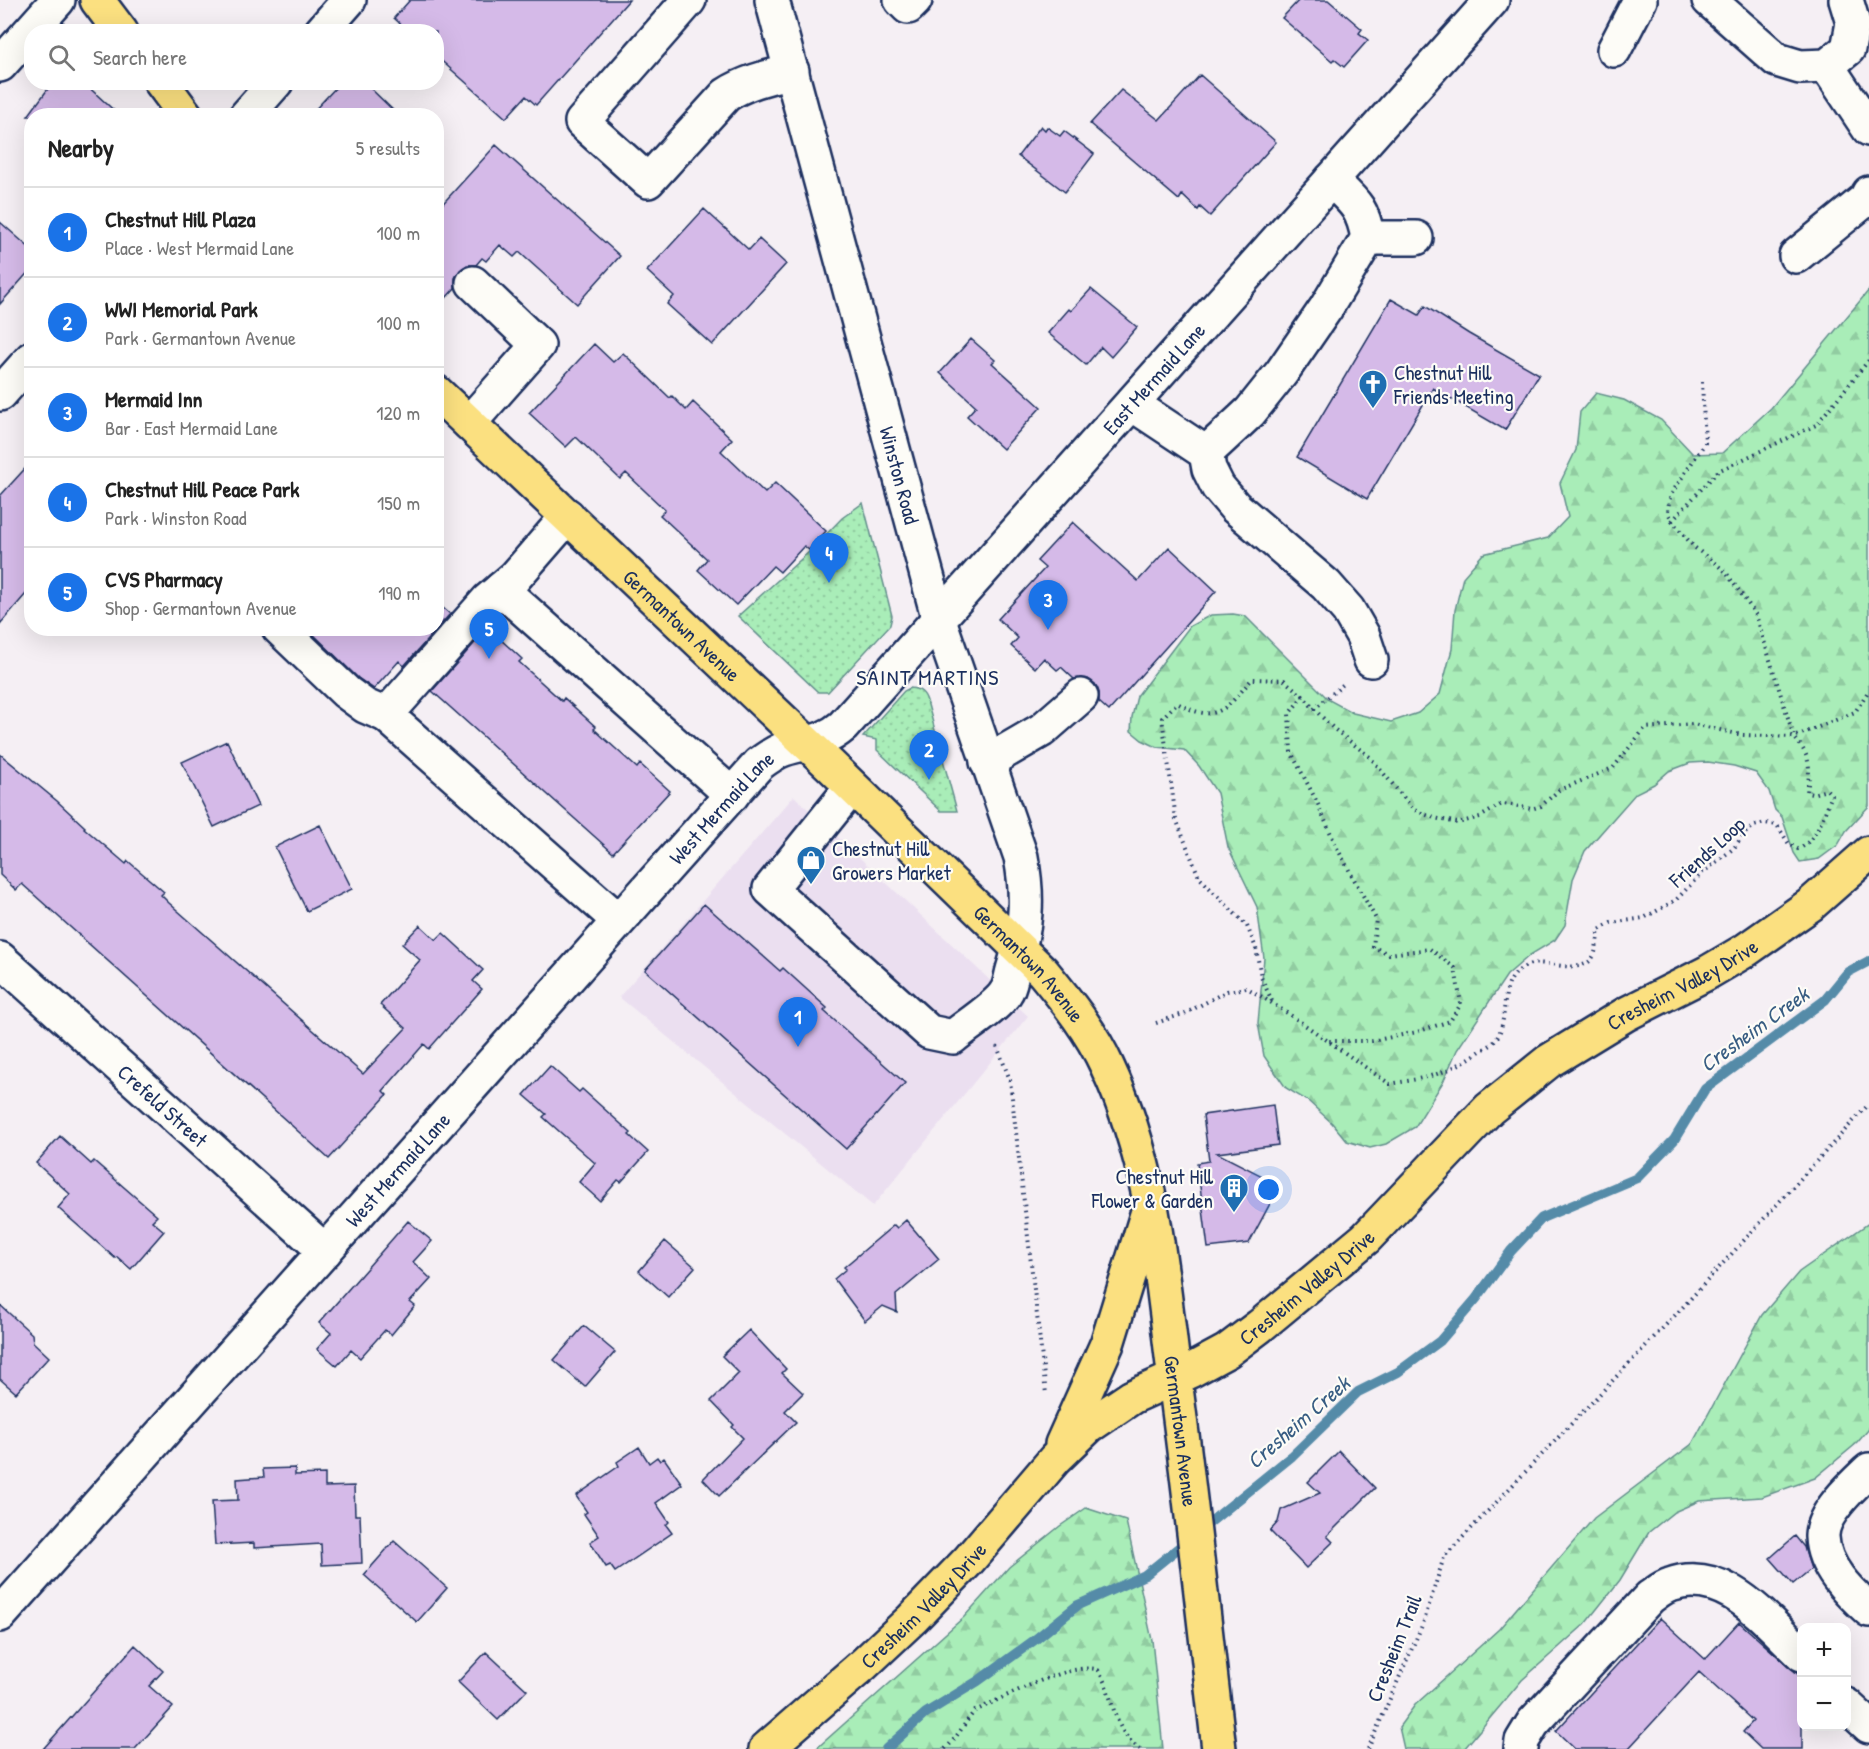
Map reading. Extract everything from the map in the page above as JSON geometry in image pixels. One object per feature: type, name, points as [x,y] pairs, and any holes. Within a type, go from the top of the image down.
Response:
[{"type":"main road","points":[[97,0],[115,24]]},
{"type":"main road","points":[[167,90],[180,108]]},
{"type":"main road","name":"Germantown Avenue","points":[[444,400],[1043,972],[1066,999],[1106,1064],[1133,1130],[1151,1201],[1200,1577],[1219,1749]]},
{"type":"main road","name":"Cresheim Valley Drive","points":[[766,1749],[912,1619],[968,1562],[1055,1459],[1089,1426],[1132,1397],[1227,1351],[1366,1238],[1440,1163],[1477,1121],[1525,1080],[1569,1049],[1626,1014],[1707,973],[1761,940],[1810,905],[1869,853]]},
{"type":"main road","points":[[1055,1459],[1107,1344],[1151,1201]]},
{"type":"street","points":[[37,24],[58,0]]},
{"type":"street","points":[[328,24],[350,0]]},
{"type":"street","points":[[689,0],[582,122],[648,181],[726,95],[756,80],[792,71]]},
{"type":"street","name":"Winston Road","points":[[772,0],[939,620],[1021,857],[1026,884],[1026,905],[1020,949],[1006,993],[953,1037],[929,1032],[770,889],[852,787]]},
{"type":"street","points":[[901,0],[908,7],[915,0]]},
{"type":"street","name":"East Mermaid Lane","points":[[807,744],[827,737],[843,726],[1492,0]]},
{"type":"street","points":[[1614,50],[1640,0]]},
{"type":"street","points":[[1709,0],[1777,60],[1800,67],[1827,66],[1848,49],[1853,23],[1846,0]]},
{"type":"street","points":[[0,65],[24,38]]},
{"type":"street","points":[[1827,66],[1869,129]]},
{"type":"street","points":[[253,108],[269,90]]},
{"type":"street","points":[[1206,453],[1250,412],[1282,372],[1326,308],[1368,238],[1364,217],[1353,201],[1332,180]]},
{"type":"street","points":[[1796,256],[1866,199],[1869,193]]},
{"type":"street","points":[[1368,238],[1416,238]]},
{"type":"street","points":[[469,423],[538,345],[473,283]]},
{"type":"street","points":[[1,391],[24,367]]},
{"type":"street","points":[[1132,404],[1206,453],[1209,469],[1218,487],[1235,507],[1326,585],[1348,610],[1363,636],[1371,660]]},
{"type":"street","points":[[386,715],[488,600],[515,577],[568,516]]},
{"type":"street","points":[[501,589],[732,795]]},
{"type":"street","points":[[287,636],[346,692],[365,706],[386,715],[618,920]]},
{"type":"street","points":[[987,762],[1042,730],[1081,696]]},
{"type":"street","name":"West Mermaid Lane","points":[[0,1615],[759,764],[771,755],[807,744]]},
{"type":"street","name":"Crefeld Street","points":[[0,959],[325,1251]]},
{"type":"street","points":[[1869,1470],[1834,1506],[1822,1536],[1826,1555],[1838,1577],[1869,1610]]},
{"type":"street","points":[[1521,1749],[1522,1742],[1533,1723],[1650,1597],[1668,1585],[1687,1581],[1708,1582],[1728,1589],[1797,1649]]},
{"type":"street","points":[[1851,1710],[1869,1726]]},
{"type":"path","points":[[1702,382],[1705,443],[1673,491],[1668,512],[1672,521],[1718,471],[1816,425],[1869,360]]},
{"type":"path","name":"Friends Loop","points":[[1156,1023],[1186,1013],[1227,991],[1247,988],[1301,1021],[1326,1041],[1390,1084],[1432,1077],[1455,1068],[1494,1042],[1501,1026],[1505,995],[1513,977],[1527,966],[1538,963],[1581,965],[1592,960],[1599,930],[1611,923],[1644,918],[1676,900],[1701,874],[1734,848],[1744,834],[1754,826],[1765,823],[1777,825],[1789,844],[1798,849],[1806,845],[1813,837],[1832,795],[1827,790],[1807,794],[1810,764],[1808,756],[1794,737],[1756,615],[1725,571],[1694,547],[1672,521]]},
{"type":"path","points":[[1314,709],[1371,660]]},
{"type":"path","points":[[1273,1003],[1261,977],[1256,948],[1247,926],[1199,877],[1176,819],[1162,718],[1177,703],[1189,710],[1212,715],[1230,705],[1252,679],[1284,680],[1303,696],[1334,729],[1370,757],[1414,810],[1434,818],[1458,823],[1480,817],[1502,804],[1531,809],[1541,807],[1559,790],[1612,768],[1645,729],[1693,724],[1742,735],[1794,737],[1855,712],[1869,690]]},
{"type":"path","points":[[1303,696],[1289,714],[1291,752],[1317,802],[1338,850],[1376,919],[1373,947],[1389,954],[1430,949],[1455,968],[1461,1004],[1450,1021],[1417,1032],[1372,1041],[1326,1041]]},
{"type":"path","points":[[980,1016],[998,1047],[1010,1080],[1047,1402]]},
{"type":"path","name":"Cresheim Trail","points":[[1368,1749],[1424,1621],[1444,1557],[1682,1308],[1869,1104]]},
{"type":"path","points":[[945,1749],[962,1731],[975,1711],[1039,1682],[1086,1668],[1098,1670],[1109,1690],[1118,1723],[1127,1739],[1140,1749]]},
{"type":"shaded area","points":[[794,796],[1028,1016],[873,1206],[619,997]]},
{"type":"green space","points":[[1869,290],[1869,806],[1846,831],[1838,845],[1819,859],[1800,862],[1794,853],[1782,817],[1775,810],[1769,791],[1756,773],[1734,766],[1708,762],[1690,763],[1669,771],[1654,784],[1636,793],[1585,851],[1573,879],[1565,925],[1555,940],[1530,955],[1507,975],[1457,1050],[1443,1082],[1415,1127],[1386,1144],[1370,1148],[1347,1141],[1332,1123],[1308,1101],[1286,1088],[1264,1056],[1258,1023],[1264,958],[1257,907],[1228,847],[1217,793],[1199,766],[1184,750],[1157,747],[1142,740],[1131,731],[1137,696],[1190,626],[1211,615],[1233,614],[1245,616],[1329,700],[1353,713],[1391,722],[1418,713],[1440,694],[1452,649],[1455,610],[1463,577],[1483,554],[1548,538],[1568,517],[1560,483],[1576,450],[1580,412],[1596,393],[1624,400],[1661,420],[1693,454],[1722,453],[1771,408]]},
{"type":"green space","points":[[863,503],[892,616],[890,625],[828,692],[818,692],[738,616],[810,551],[842,518]]},
{"type":"green space","points":[[910,688],[923,693],[926,698],[957,811],[941,811],[877,750],[877,740],[863,737],[904,691]]},
{"type":"green space","points":[[1869,1223],[1869,1429],[1857,1443],[1815,1478],[1762,1497],[1699,1501],[1674,1512],[1649,1532],[1620,1580],[1585,1624],[1522,1680],[1464,1749],[1404,1749],[1399,1727],[1415,1705],[1499,1629],[1594,1518],[1692,1444],[1762,1315],[1799,1272]]},
{"type":"green space","points":[[1086,1508],[1126,1521],[1152,1640],[1163,1749],[816,1749],[964,1617],[1009,1567]]},
{"type":"building","points":[[410,0],[629,0],[536,105],[526,96],[506,118],[444,63],[444,24],[400,24],[394,18]]},
{"type":"building","points":[[1299,0],[1328,0],[1362,29],[1359,33],[1368,40],[1344,67],[1334,59],[1332,61],[1282,18]]},
{"type":"building","points":[[1200,75],[1276,142],[1210,216],[1200,207],[1198,210],[1182,195],[1179,200],[1090,124],[1121,90],[1159,120]]},
{"type":"building","points":[[47,90],[92,90],[111,108],[34,108]]},
{"type":"building","points":[[333,90],[372,90],[391,108],[317,108]]},
{"type":"building","points":[[1041,126],[1045,130],[1047,127],[1060,136],[1064,131],[1094,154],[1065,192],[1018,156]]},
{"type":"building","points":[[496,145],[620,256],[577,304],[519,252],[514,257],[500,245],[486,261],[482,258],[476,265],[467,265],[460,270],[455,278],[455,288],[444,300],[444,202]]},
{"type":"building","points":[[704,209],[749,250],[759,239],[786,264],[712,345],[667,304],[674,296],[647,271]]},
{"type":"building","points":[[0,222],[24,243],[24,277],[0,304]]},
{"type":"building","points":[[1091,289],[1137,327],[1111,357],[1101,347],[1086,365],[1048,333]]},
{"type":"building","name":"Chestnut Hill Friends Meeting","points":[[1391,299],[1419,315],[1425,306],[1539,374],[1505,430],[1433,388],[1367,499],[1297,457]]},
{"type":"building","points":[[971,339],[995,360],[992,363],[1041,407],[1003,449],[967,416],[976,406],[940,373]]},
{"type":"building","points":[[594,344],[613,362],[623,353],[670,398],[672,396],[686,410],[693,402],[732,439],[721,451],[765,493],[775,483],[826,531],[809,550],[804,546],[780,572],[773,566],[736,605],[698,570],[707,559],[660,515],[665,510],[626,473],[620,479],[576,437],[566,447],[529,413]]},
{"type":"building","points":[[24,470],[24,596],[0,624],[0,496]]},
{"type":"building","points":[[1073,522],[1138,581],[1169,547],[1216,591],[1109,711],[1099,702],[1099,693],[1095,684],[1088,679],[1074,679],[1061,667],[1057,670],[1044,658],[1035,668],[1011,646],[1018,638],[998,619],[1045,568],[1037,561]]},
{"type":"building","points":[[444,609],[450,614],[444,621]]},
{"type":"building","points":[[488,628],[522,659],[519,662],[562,701],[564,698],[637,768],[640,764],[670,791],[613,853],[432,691]]},
{"type":"building","points":[[315,636],[431,636],[404,666],[399,661],[374,689],[358,678]]},
{"type":"building","points":[[227,741],[258,806],[214,827],[182,762]]},
{"type":"building","points":[[0,754],[57,801],[126,864],[128,861],[164,892],[161,895],[169,903],[363,1074],[406,1028],[380,1005],[420,960],[402,944],[420,925],[436,940],[443,933],[483,970],[473,981],[482,989],[429,1049],[424,1044],[383,1091],[387,1095],[329,1159],[22,884],[16,890],[0,875]]},
{"type":"building","points":[[320,825],[352,889],[307,911],[275,847]]},
{"type":"building","points":[[704,904],[780,971],[783,968],[827,1008],[824,1011],[905,1083],[846,1149],[645,970]]},
{"type":"building","points":[[550,1066],[579,1092],[582,1089],[631,1133],[629,1135],[648,1152],[621,1182],[618,1180],[600,1201],[579,1182],[595,1163],[543,1117],[546,1114],[524,1095]]},
{"type":"building","name":"Chestnut Hill Flower & Garden","points":[[1273,1105],[1278,1145],[1217,1153],[1280,1185],[1249,1243],[1208,1248],[1197,1163],[1209,1161],[1203,1115]]},
{"type":"building","points":[[60,1136],[91,1164],[94,1161],[157,1216],[152,1221],[164,1231],[131,1269],[117,1257],[115,1258],[58,1208],[70,1194],[36,1163]]},
{"type":"building","points":[[906,1220],[939,1259],[896,1295],[897,1312],[883,1306],[865,1321],[834,1279],[846,1269],[844,1267],[894,1225],[897,1228]]},
{"type":"building","points":[[408,1221],[432,1241],[413,1262],[431,1279],[410,1302],[415,1306],[391,1335],[385,1330],[360,1358],[351,1350],[337,1366],[317,1349],[331,1333],[319,1323]]},
{"type":"building","points":[[665,1241],[695,1267],[668,1297],[639,1271]]},
{"type":"building","points":[[0,1305],[32,1334],[33,1342],[49,1357],[16,1393],[0,1379]]},
{"type":"building","points":[[584,1326],[615,1352],[585,1387],[554,1360]]},
{"type":"building","points":[[749,1330],[786,1369],[782,1373],[803,1393],[785,1411],[796,1422],[719,1496],[703,1479],[743,1438],[711,1401],[739,1373],[722,1356]]},
{"type":"building","points":[[639,1447],[649,1463],[657,1457],[660,1461],[664,1458],[682,1484],[656,1503],[669,1522],[666,1525],[672,1533],[615,1572],[610,1565],[606,1567],[590,1542],[599,1536],[584,1514],[587,1512],[576,1496],[619,1466],[617,1462]]},
{"type":"building","points":[[1339,1451],[1375,1488],[1327,1536],[1333,1542],[1306,1568],[1270,1531],[1278,1522],[1281,1510],[1320,1493],[1308,1482]]},
{"type":"building","points":[[295,1468],[295,1475],[325,1474],[325,1487],[354,1486],[355,1515],[360,1515],[362,1563],[322,1565],[321,1544],[254,1548],[254,1543],[215,1545],[212,1501],[238,1500],[237,1479],[264,1477],[263,1469]]},
{"type":"building","points":[[1795,1536],[1804,1547],[1811,1569],[1793,1584],[1770,1558]]},
{"type":"building","points":[[394,1541],[447,1588],[417,1622],[364,1575]]},
{"type":"building","points":[[1660,1618],[1705,1659],[1739,1622],[1797,1674],[1797,1731],[1802,1731],[1802,1749],[1761,1749],[1743,1732],[1753,1721],[1699,1672],[1628,1749],[1575,1749],[1556,1731]]},
{"type":"building","points":[[135,1645],[163,1671],[149,1686],[173,1707],[135,1749],[43,1749]]},
{"type":"building","points":[[486,1652],[527,1690],[498,1720],[458,1682]]},
{"type":"waterway","name":"Cresheim Creek","points":[[886,1749],[926,1713],[978,1681],[1078,1605],[1145,1575],[1292,1456],[1358,1392],[1398,1372],[1440,1341],[1476,1299],[1511,1251],[1542,1218],[1637,1178],[1674,1140],[1705,1089],[1825,1000],[1848,972],[1869,961]]},
{"type":"place","name":"Chestnut Hill Friends Meeting","points":[[1373,410]]},
{"type":"place","name":"Chestnut Hill Peace Park","points":[[829,583]]},
{"type":"place","name":"Mermaid Inn","points":[[1048,630]]},
{"type":"place","name":"CVS Pharmacy","points":[[489,659]]},
{"type":"place","name":"WWI Memorial Park","points":[[929,780]]},
{"type":"place","name":"Chestnut Hill Growers Market","points":[[811,886]]},
{"type":"place","name":"Chestnut Hill Plaza","points":[[798,1047]]},
{"type":"place","name":"Chestnut Hill Flower & Garden","points":[[1234,1214]]},
{"type":"district","name":"SAINT MARTINS","points":[[928,677]]}]
